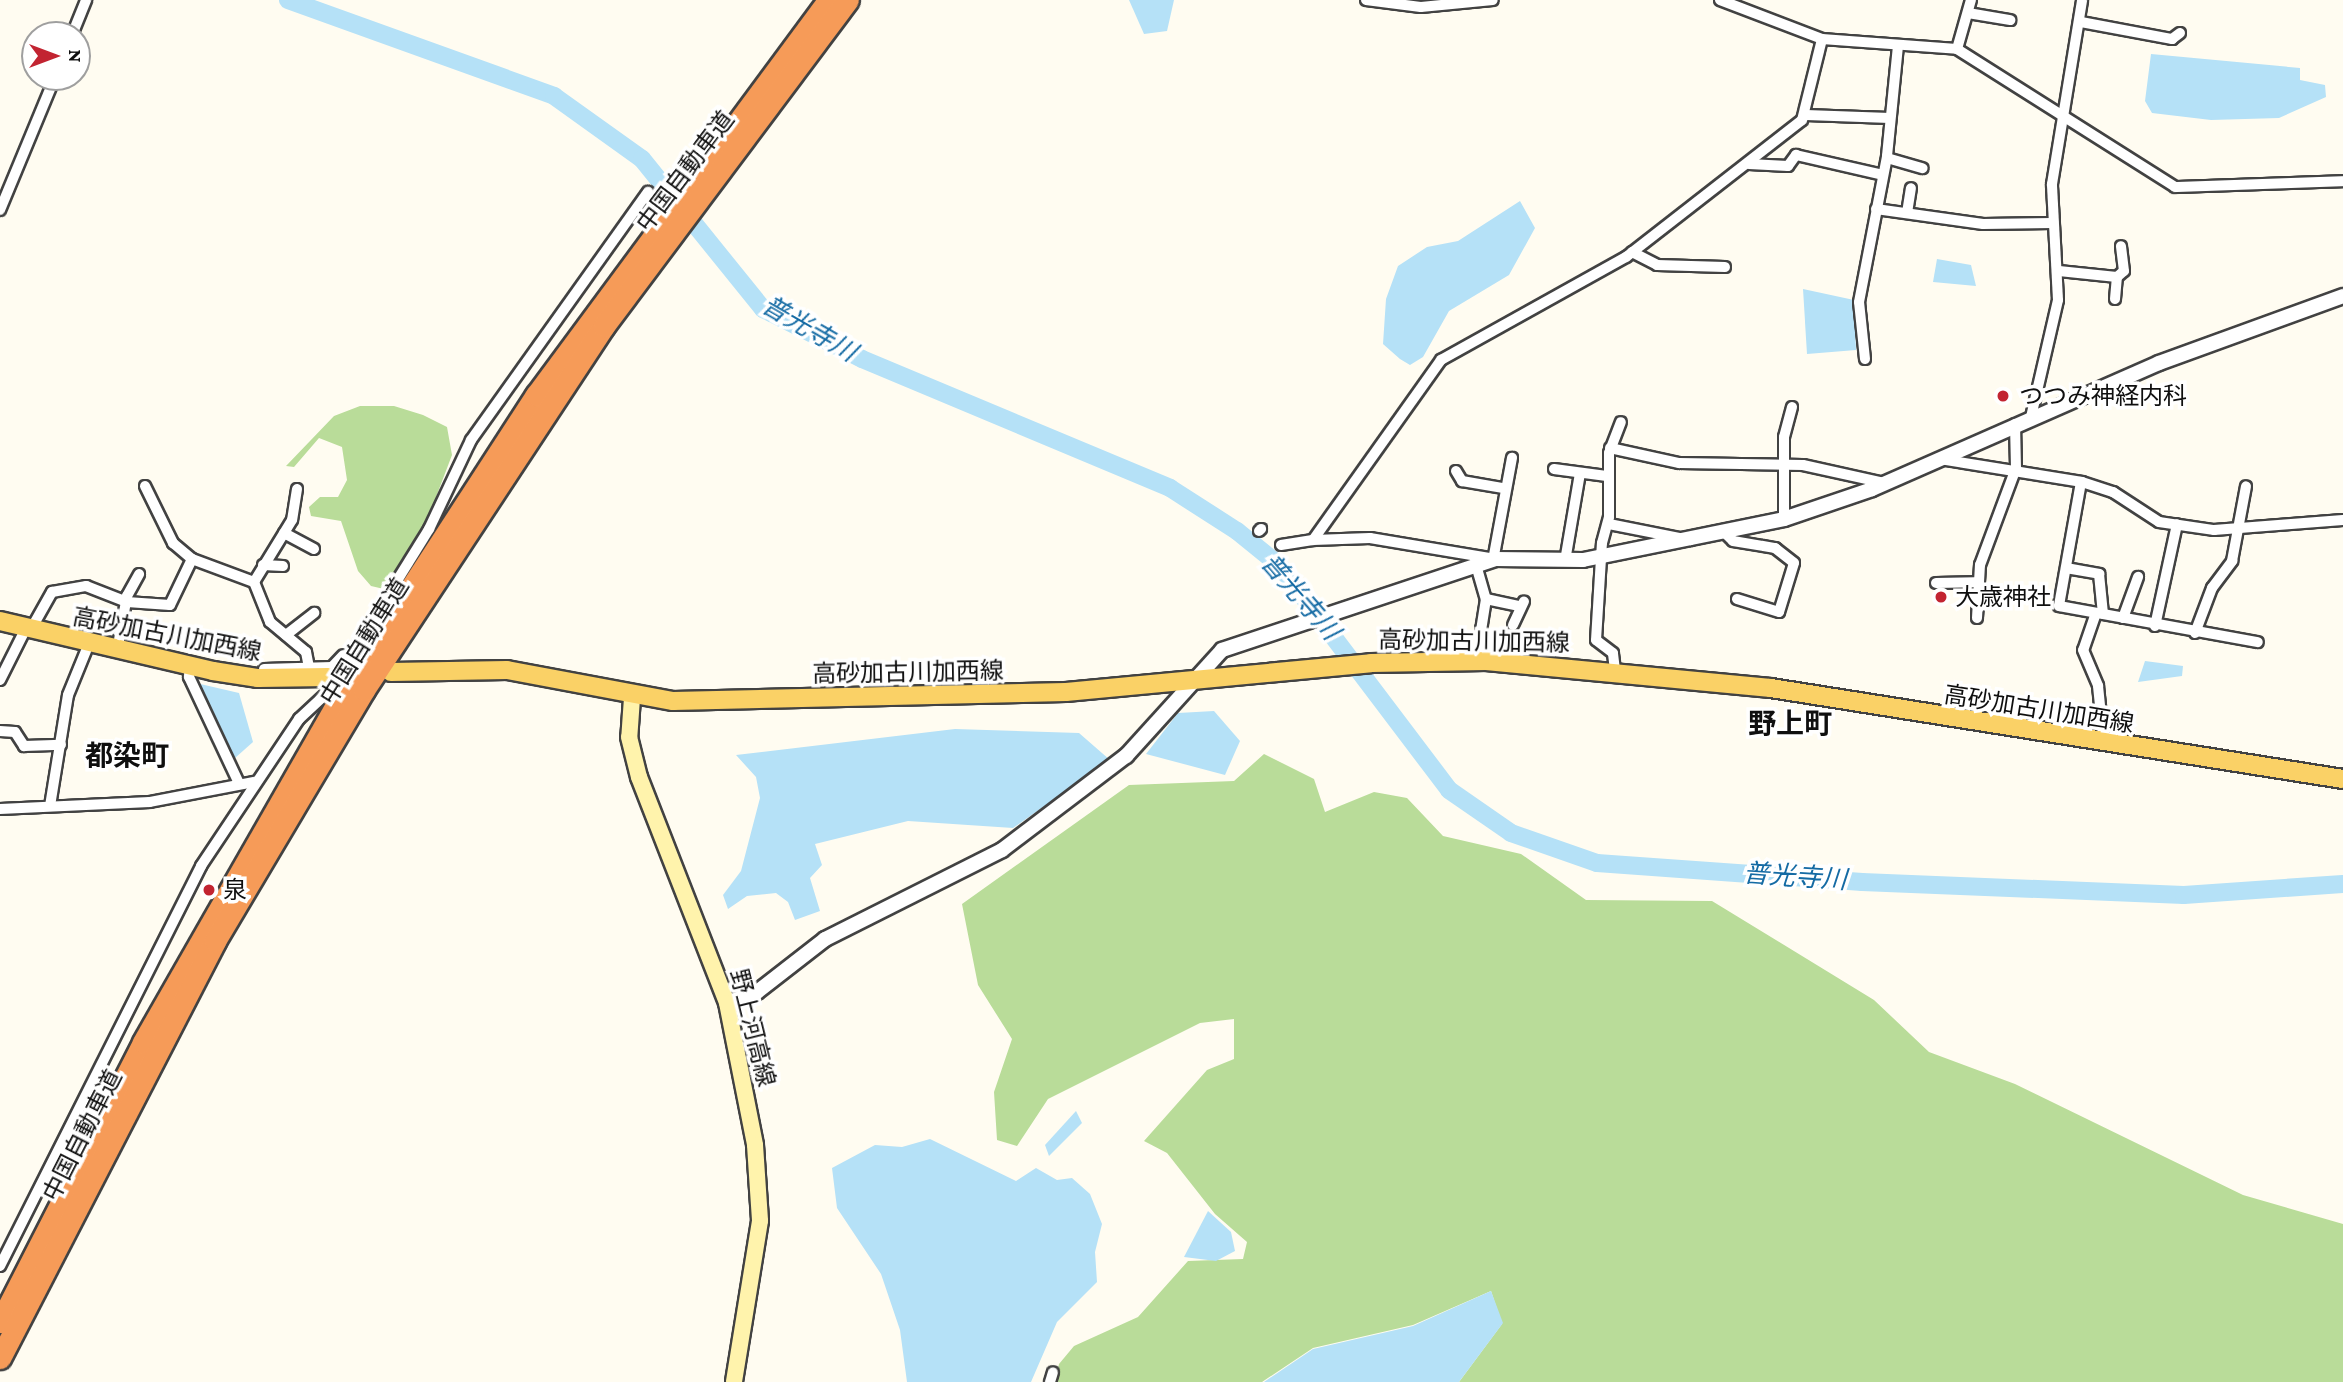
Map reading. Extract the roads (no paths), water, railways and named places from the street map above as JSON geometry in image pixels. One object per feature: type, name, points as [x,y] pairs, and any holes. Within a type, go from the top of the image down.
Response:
[{"type":"highway","name":"中国自動車道","points":[[0,1322],[143,1042],[317,736],[500,448],[690,194],[828,0]]},
{"type":"highway","name":"中国自動車道","points":[[690,194],[848,0]]},
{"type":"highway","name":"中国自動車道","points":[[0,1358],[149,1063],[309,781],[457,543],[664,229]]},
{"type":"main road","name":"高砂加古川加西線","points":[[0,621],[27,631],[88,646],[190,662],[258,678],[328,677]]},
{"type":"main road","name":"高砂加古川加西線","points":[[391,672],[507,670],[632,698],[987,695],[1195,682],[1366,664],[1486,661],[1615,670],[1771,688],[2104,744],[2343,779]]},
{"type":"main road","name":"野上河高線","points":[[632,698],[629,737],[639,777],[727,1003],[760,1183],[734,1382]]},
{"type":"street","points":[[78,21],[86,0]]},
{"type":"street","points":[[1366,0],[1421,8],[1493,0]]},
{"type":"street","points":[[1720,0],[1822,39],[1957,49],[2064,120],[2175,187],[2343,181]]},
{"type":"street","points":[[1957,49],[1970,0]]},
{"type":"street","points":[[2031,417],[2059,271],[2052,223],[2055,151],[2064,120],[2081,22],[2082,0]]},
{"type":"street","points":[[1968,13],[2010,20]]},
{"type":"street","points":[[2081,22],[2172,39],[2180,33]]},
{"type":"street","points":[[1313,540],[1441,360],[1632,252],[1749,164],[1805,116],[1822,39]]},
{"type":"street","points":[[1865,359],[1859,302],[1887,158],[1898,46]]},
{"type":"street","points":[[0,210],[49,91]]},
{"type":"street","points":[[1805,116],[1890,118]]},
{"type":"street","points":[[1749,164],[1788,166],[1796,155],[1883,175]]},
{"type":"street","points":[[1887,158],[1923,168]]},
{"type":"street","points":[[1907,213],[1910,188]]},
{"type":"street","points":[[158,652],[190,662],[254,670],[338,664],[429,529],[471,440],[648,192]]},
{"type":"street","points":[[1876,209],[1983,224],[2052,223]]},
{"type":"street","points":[[2115,299],[2117,277],[2124,271],[2121,246]]},
{"type":"street","points":[[1632,252],[1657,265],[1725,267]]},
{"type":"street","points":[[2059,271],[2117,277]]},
{"type":"street","points":[[1281,545],[1313,540],[1370,538],[1495,557],[1565,561],[1602,557],[1725,533],[1784,519],[1885,483],[2031,417],[2343,296]]},
{"type":"street","points":[[1784,519],[1783,467],[1792,407]]},
{"type":"street","points":[[1615,670],[1613,653],[1596,640],[1602,557],[1609,524],[1607,476],[1610,448],[1620,422]]},
{"type":"street","points":[[1977,618],[1975,582],[2016,470],[2015,424]]},
{"type":"street","points":[[1610,448],[1679,463],[1783,467],[1885,483]]},
{"type":"street","points":[[1495,557],[1503,488],[1512,458]]},
{"type":"street","points":[[1940,458],[2081,482],[2113,492],[2140,514],[2177,524],[2240,529],[2343,520]]},
{"type":"street","points":[[1554,469],[1607,476]]},
{"type":"street","points":[[1456,471],[1462,481],[1503,488]]},
{"type":"street","points":[[1565,561],[1580,473]]},
{"type":"street","points":[[2081,482],[2059,606],[2155,626],[2259,642]]},
{"type":"street","points":[[145,486],[173,543],[192,559],[254,582],[270,622],[306,652],[309,668]]},
{"type":"street","points":[[2195,633],[2212,588],[2232,561],[2246,486]]},
{"type":"street","points":[[254,582],[284,533],[297,489]]},
{"type":"street","points":[[1609,524],[1690,540]]},
{"type":"street","points":[[2155,626],[2177,524]]},
{"type":"street","points":[[284,533],[314,550]]},
{"type":"street","points":[[1725,533],[1733,541],[1775,548],[1794,563],[1779,612],[1737,599]]},
{"type":"street","points":[[727,1003],[757,992],[825,939],[1002,850],[1126,756],[1223,650],[1495,557]]},
{"type":"street","points":[[0,680],[52,592],[86,586],[127,602],[170,605],[192,559]]},
{"type":"street","points":[[263,565],[283,566]]},
{"type":"street","points":[[1476,565],[1486,600],[1480,629],[1486,661]]},
{"type":"street","points":[[2066,568],[2099,574],[2100,613],[2083,650],[2098,686],[2104,744]]},
{"type":"street","points":[[117,652],[127,602],[139,574]]},
{"type":"street","points":[[2123,618],[2138,577]]},
{"type":"street","points":[[1936,583],[1975,582]]},
{"type":"street","points":[[1486,600],[1521,603],[1513,625]]},
{"type":"street","points":[[286,635],[314,613]]},
{"type":"street","points":[[0,1266],[201,866],[254,782],[328,692],[373,614]]},
{"type":"street","points":[[50,806],[68,695],[88,646]]},
{"type":"street","points":[[190,662],[189,677],[238,781]]},
{"type":"street","points":[[0,732],[15,732],[24,746],[61,745]]},
{"type":"street","points":[[0,810],[150,802],[238,781],[254,782]]},
{"type":"water","points":[[1129,0],[1174,0],[1167,31],[1144,34]]},
{"type":"water","points":[[2151,54],[2300,68],[2300,80],[2325,85],[2326,97],[2279,118],[2211,120],[2152,113],[2145,101]]},
{"type":"water","points":[[1520,201],[1535,228],[1509,275],[1449,311],[1423,357],[1410,365],[1400,359],[1383,344],[1386,299],[1398,266],[1427,247],[1458,241]]},
{"type":"water","points":[[1937,259],[1971,265],[1976,286],[1933,282]]},
{"type":"water","points":[[1803,289],[1854,300],[1856,350],[1807,354]]},
{"type":"water","points":[[2145,661],[2183,666],[2182,676],[2138,682]]},
{"type":"water","points":[[196,683],[239,693],[253,742],[235,758]]},
{"type":"water","points":[[1214,711],[1240,741],[1225,775],[1146,754],[1178,713]]},
{"type":"water","points":[[955,729],[1079,733],[1110,760],[1013,828],[908,821],[815,844],[822,865],[810,878],[820,911],[795,920],[788,902],[776,893],[747,896],[728,909],[723,895],[741,871],[760,798],[756,777],[736,755]]},
{"type":"water","points":[[1076,1111],[1082,1123],[1049,1156],[1045,1145]]},
{"type":"water","points":[[930,1139],[1016,1181],[1036,1168],[1057,1180],[1072,1178],[1090,1194],[1102,1224],[1095,1252],[1097,1282],[1057,1322],[1031,1382],[907,1382],[900,1330],[881,1274],[837,1208],[832,1168],[875,1145],[902,1147]]},
{"type":"water","points":[[1208,1211],[1231,1232],[1235,1251],[1216,1261],[1184,1257]]},
{"type":"water","points":[[1491,1291],[1503,1323],[1459,1382],[1264,1382],[1313,1349],[1413,1326]]},
{"type":"waterway","name":"普光寺川","points":[[288,0],[554,96],[642,159],[763,309],[862,359],[1170,488],[1237,531],[1279,565],[1449,790],[1511,833],[1597,863],[1862,882],[2184,895],[2343,884]]},
{"type":"place","name":"つつみ神経内科","points":[[2003,396]]},
{"type":"place","name":"大歳神社","points":[[1941,597]]},
{"type":"place","name":"泉","points":[[209,890]]},
{"type":"district","name":"野上町","points":[[1790,724]]},
{"type":"district","name":"都染町","points":[[127,756]]}]
